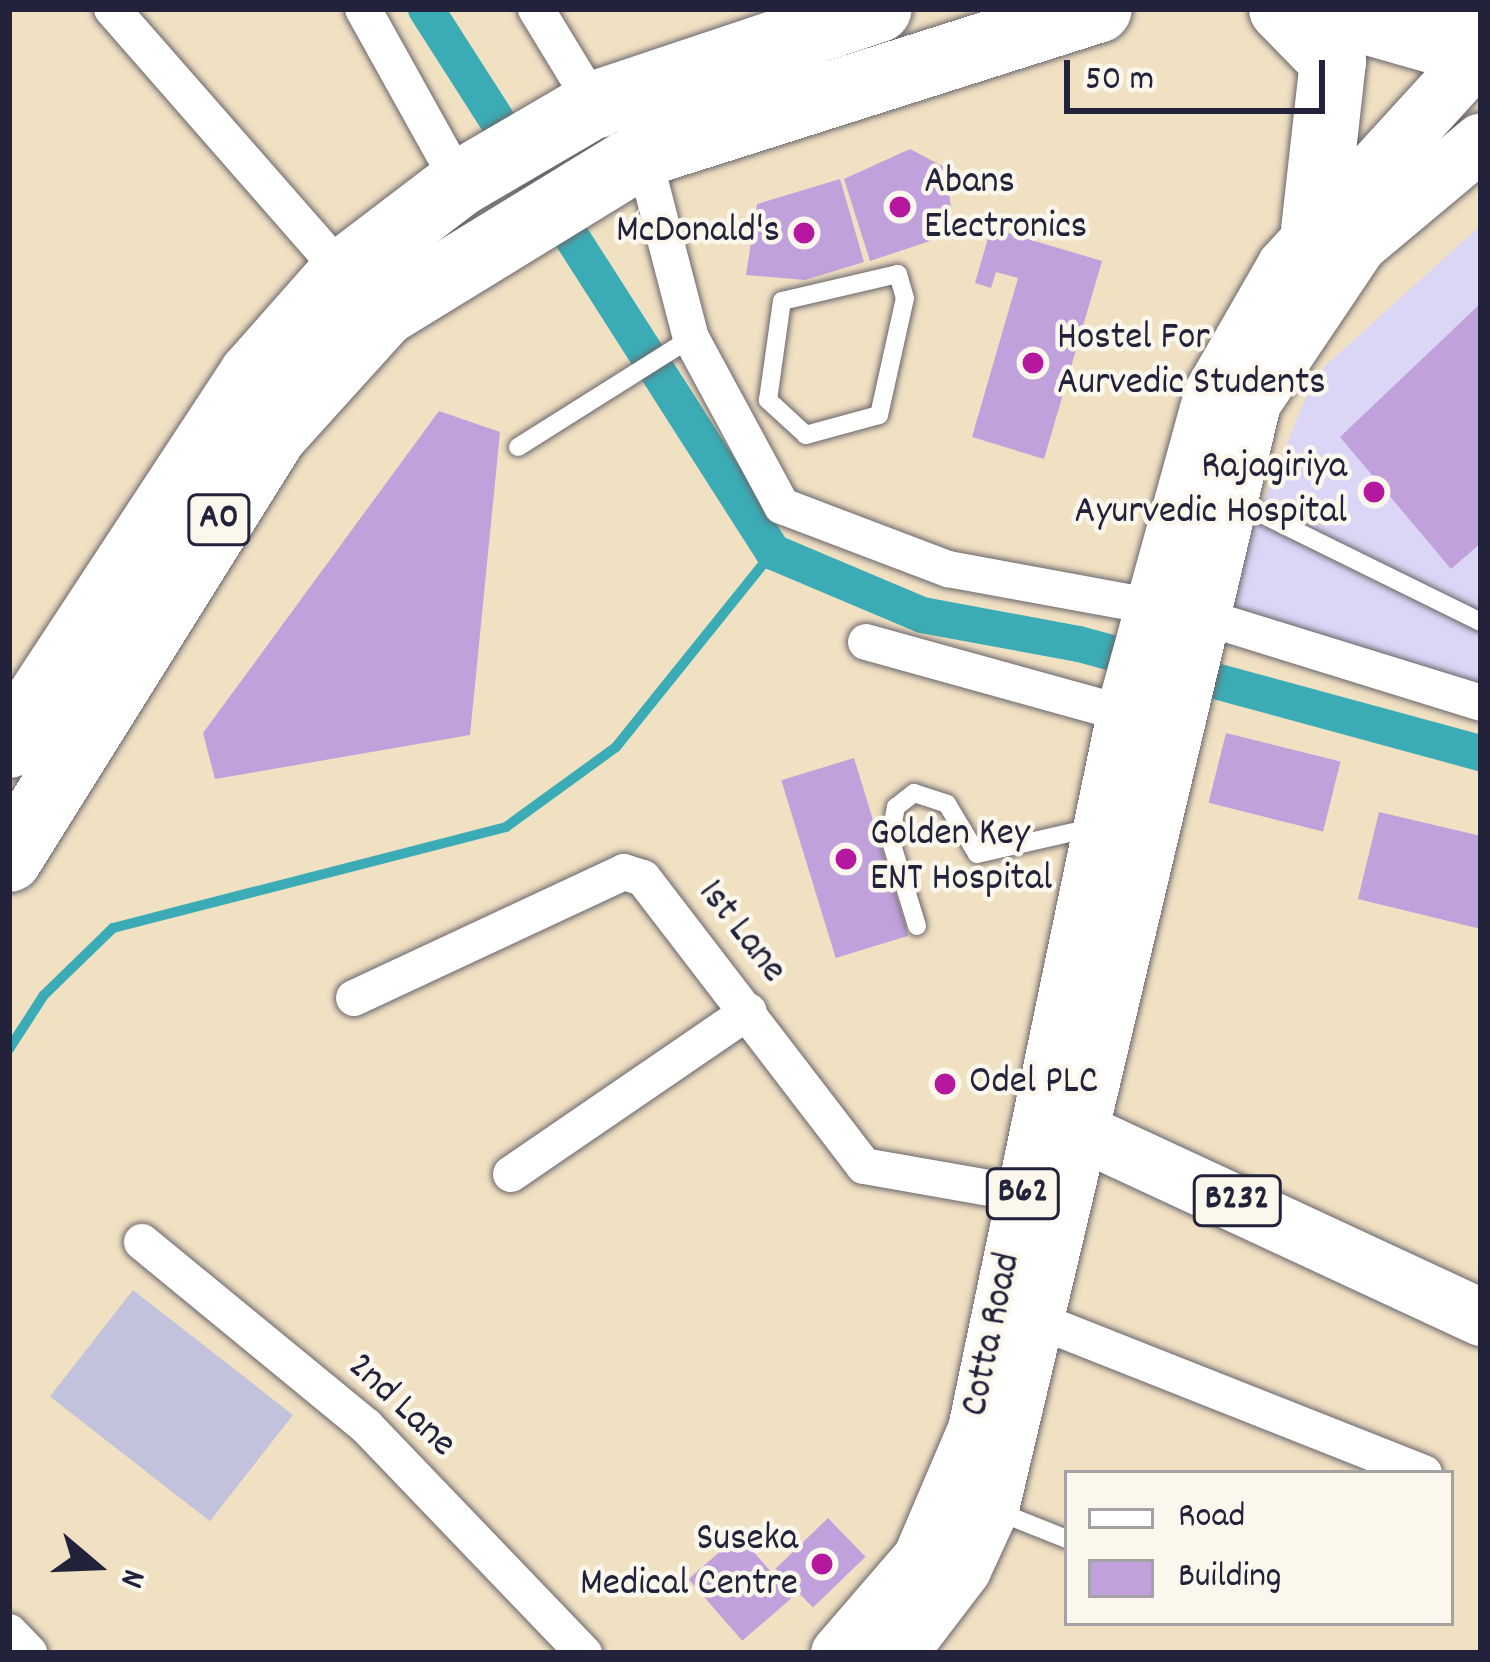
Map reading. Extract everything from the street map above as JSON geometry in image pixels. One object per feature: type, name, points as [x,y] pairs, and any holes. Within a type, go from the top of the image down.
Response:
[{"type":"highway","name":"A0","points":[[9,859],[363,293],[460,183],[570,116],[879,9]]},
{"type":"highway","name":"A0","points":[[9,746],[252,375],[363,293],[494,239],[614,169],[1099,9]]},
{"type":"highway","points":[[1282,9],[1333,62],[1320,205]]},
{"type":"highway","points":[[1320,205],[1360,14],[1480,42]]},
{"type":"main road","points":[[1173,610],[1212,393],[1320,205],[1480,42]]},
{"type":"main road","points":[[1173,610],[1224,496],[1264,374],[1398,201],[1480,42]]},
{"type":"main road","points":[[1398,201],[1481,141]]},
{"type":"main road","name":"Cotta Road","points":[[916,1649],[990,1508],[1042,1322],[1082,1132],[1142,708],[1173,610]]},
{"type":"main road","name":"Cotta Road","points":[[839,1653],[921,1558],[976,1429],[1023,1194],[1126,830]]},
{"type":"main road","name":"B232","points":[[1082,1132],[1481,1317]]},
{"type":"street","points":[[112,9],[363,293]]},
{"type":"street","points":[[363,9],[460,183]]},
{"type":"street","points":[[536,9],[570,116],[614,169],[678,347],[782,506],[948,569],[1173,610],[1481,703]]},
{"type":"street","points":[[866,642],[1142,708]]},
{"type":"street","name":"1st Lane","points":[[354,998],[624,872],[643,878],[864,1166],[1023,1194]]},
{"type":"street","points":[[511,1174],[749,1011]]},
{"type":"street","name":"2nd Lane","points":[[142,1242],[366,1426],[584,1653]]},
{"type":"street","points":[[1042,1322],[1416,1470]]},
{"type":"street","points":[[9,1632],[28,1653]]},
{"type":"lane","points":[[732,429],[768,400],[782,301],[898,274],[905,298],[879,415],[806,435],[768,400]]},
{"type":"lane","points":[[518,447],[678,347]]},
{"type":"lane","points":[[1224,496],[1481,622]]},
{"type":"lane","points":[[916,926],[890,838],[896,807],[914,794],[947,804],[977,854],[1126,830]]},
{"type":"lane","points":[[990,1508],[1064,1538]]},
{"type":"shaded area","name":"Rajagiriya Ayurvedic Hospital","points":[[1481,225],[1481,685],[1219,609],[1315,375]]},
{"type":"shaded area","points":[[133,1290],[293,1415],[210,1521],[50,1396]]},
{"type":"building","name":"Abans Electronics","points":[[910,149],[946,168],[954,233],[870,261],[844,179]]},
{"type":"building","name":"McDonald's","points":[[840,179],[864,262],[805,280],[746,275],[757,204]]},
{"type":"building","name":"Hostel For Aurvedic Students","points":[[991,228],[1102,261],[1044,459],[972,437],[1018,278],[996,272],[991,288],[975,283]]},
{"type":"building","points":[[1481,303],[1481,543],[1451,569],[1340,437]]},
{"type":"building","points":[[439,411],[500,432],[470,735],[215,779],[203,733]]},
{"type":"building","points":[[1226,733],[1340,762],[1323,831],[1209,803]]},
{"type":"building","name":"Golden Key ENT Hospital","points":[[854,758],[908,936],[836,958],[781,780]]},
{"type":"building","points":[[1379,812],[1481,836],[1481,929],[1358,899]]},
{"type":"building","name":"Suseka Medical Centre","points":[[828,1518],[866,1557],[813,1608],[775,1569]]},
{"type":"building","points":[[739,1535],[793,1597],[742,1641],[688,1579]]},
{"type":"waterway","points":[[426,9],[773,552],[922,615],[1079,644],[1481,753]]},
{"type":"waterway","points":[[9,1049],[44,995],[113,928],[506,827],[616,747],[773,552]]},
{"type":"place","name":"Abans Electronics","points":[[900,207]]},
{"type":"place","name":"McDonald's","points":[[804,233]]},
{"type":"place","name":"Hostel For Aurvedic Students","points":[[1033,363]]},
{"type":"place","name":"Rajagiriya Ayurvedic Hospital","points":[[1374,492]]},
{"type":"place","name":"Golden Key ENT Hospital","points":[[846,859]]},
{"type":"place","name":"Odel PLC","points":[[945,1084]]},
{"type":"place","name":"Suseka Medical Centre","points":[[822,1564]]}]
